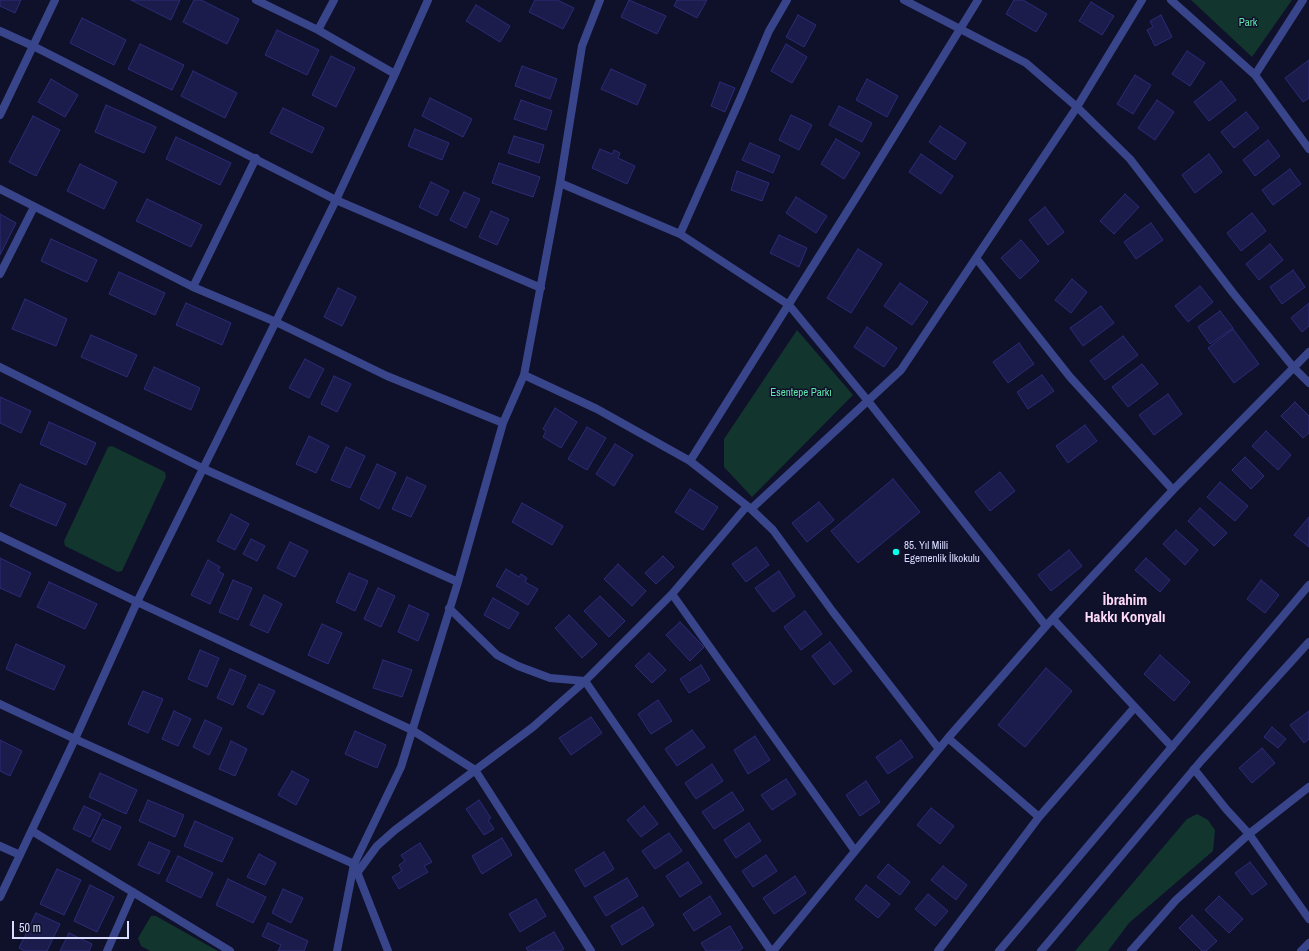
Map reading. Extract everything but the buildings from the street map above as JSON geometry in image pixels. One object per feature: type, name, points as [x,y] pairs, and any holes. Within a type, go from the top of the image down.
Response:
[{"type":"street","points":[[0,115],[55,0]]},
{"type":"street","points":[[256,0],[318,30],[395,74]]},
{"type":"street","points":[[318,30],[334,0]]},
{"type":"street","points":[[0,897],[75,739],[137,602],[336,200],[428,0]]},
{"type":"street","points":[[337,951],[354,864],[401,767],[458,582],[503,422],[524,375],[560,183],[582,46],[599,0]]},
{"type":"street","points":[[680,234],[769,31],[787,0]]},
{"type":"street","points":[[904,0],[1026,63],[1077,107],[1130,159],[1233,293],[1294,368],[1309,383]]},
{"type":"street","points":[[690,461],[789,305],[978,0]]},
{"type":"street","points":[[357,874],[377,846],[395,830],[534,727],[585,681],[672,594],[749,508],[901,370],[1077,107],[1142,0]]},
{"type":"street","points":[[1171,0],[1255,75],[1309,149]]},
{"type":"street","points":[[1255,75],[1303,0]]},
{"type":"street","points":[[0,31],[33,46],[256,158],[336,200],[541,288]]},
{"type":"street","points":[[193,287],[256,158]]},
{"type":"street","points":[[560,183],[680,234],[789,305],[868,401],[1046,626]]},
{"type":"street","points":[[0,189],[193,287],[276,322],[387,376],[503,422]]},
{"type":"street","points":[[0,274],[34,206]]},
{"type":"street","points":[[976,258],[1070,377],[1173,490]]},
{"type":"street","points":[[585,681],[772,951],[948,738],[1046,626],[1173,490],[1309,352]]},
{"type":"street","points":[[0,367],[204,469],[458,582]]},
{"type":"street","points":[[524,375],[597,409],[690,461],[749,508],[773,530],[833,612],[939,749]]},
{"type":"street","points":[[0,536],[137,602],[412,730],[475,770],[591,951]]},
{"type":"street","points":[[999,951],[1309,585]]},
{"type":"street","points":[[672,594],[855,851]]},
{"type":"street","points":[[449,608],[497,655],[518,666],[550,678],[585,681]]},
{"type":"street","points":[[1053,619],[1172,747]]},
{"type":"street","points":[[1041,951],[1194,769],[1309,642]]},
{"type":"street","points":[[0,704],[354,864],[388,951]]},
{"type":"street","points":[[938,951],[1039,817],[1135,707]]},
{"type":"street","points":[[948,738],[1039,817]]},
{"type":"street","points":[[1194,769],[1226,809],[1249,834],[1309,919]]},
{"type":"street","points":[[1131,951],[1176,900],[1249,834],[1309,787]]},
{"type":"street","points":[[32,831],[230,951]]},
{"type":"street","points":[[0,846],[20,855]]},
{"type":"street","points":[[107,951],[133,892]]},
{"type":"street","points":[[1301,951],[1309,943]]},
{"type":"green space","name":"Park","points":[[1191,0],[1292,0],[1252,57]]},
{"type":"green space","name":"Esentepe Parkı","points":[[797,330],[853,395],[752,497],[724,467],[724,439]]},
{"type":"green space","points":[[112,446],[165,472],[166,477],[122,571],[118,572],[65,546],[64,541],[108,447]]},
{"type":"green space","points":[[1197,814],[1208,820],[1215,830],[1213,851],[1129,923],[1108,951],[1075,951],[1187,819]]},
{"type":"green space","points":[[151,916],[156,916],[218,951],[150,951],[141,946],[138,938]]},
{"type":"place","name":"85. Yıl Milli Egemenlik İlkokulu","points":[[896,552]]},
{"type":"district","name":"İbrahim Hakkı Konyalı","points":[[1125,610]]}]
